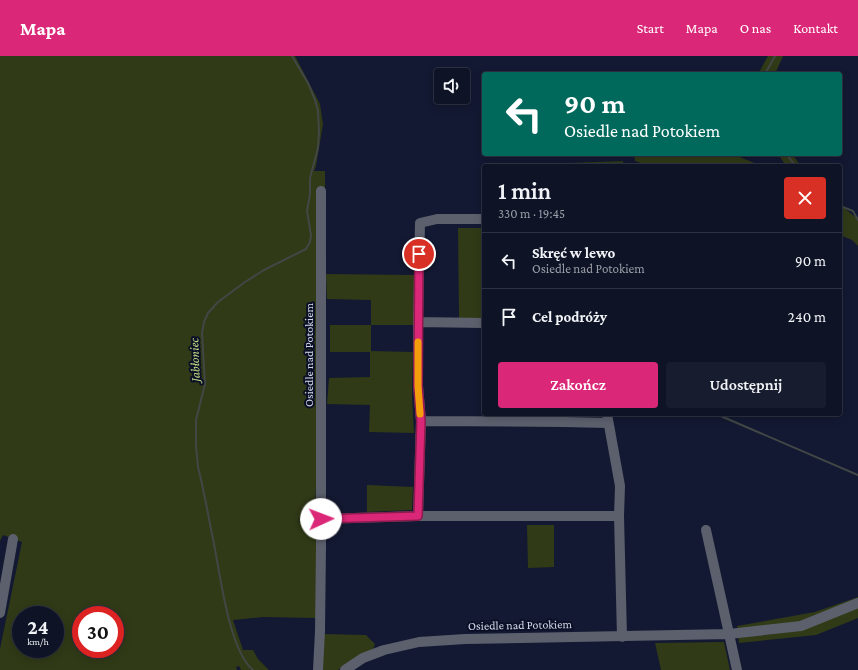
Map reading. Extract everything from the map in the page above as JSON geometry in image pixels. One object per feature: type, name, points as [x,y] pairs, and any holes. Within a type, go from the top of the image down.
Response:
[{"type":"street","name":"Osiedle nad Potokiem","points":[[318,670],[320,631],[321,519],[322,191]]},
{"type":"street","points":[[418,516],[421,421],[418,386],[420,223],[436,219],[482,219]]},
{"type":"street","points":[[418,322],[482,323]]},
{"type":"street","points":[[421,421],[607,419],[620,486],[619,516],[622,637]]},
{"type":"street","points":[[321,519],[418,516],[619,516]]},
{"type":"street","points":[[706,530],[737,670]]},
{"type":"street","points":[[0,613],[13,539]]},
{"type":"street","name":"Osiedle nad Potokiem","points":[[345,670],[363,658],[384,650],[419,642],[465,639],[729,634],[801,626],[815,622],[858,603]]},
{"type":"green space","points":[[0,56],[295,56],[320,104],[323,124],[314,171],[325,171],[315,515],[319,630],[315,618],[263,617],[233,620],[243,650],[253,650],[258,659],[269,670],[241,670],[239,666],[236,667],[237,670],[0,670],[0,649],[22,542],[3,535],[0,541]]},
{"type":"green space","points":[[768,56],[783,56],[776,72],[759,72]]},
{"type":"green space","points":[[634,156],[737,156],[757,164],[643,164],[635,161]]},
{"type":"green space","points":[[779,156],[794,156],[800,164],[785,164]]},
{"type":"green space","points":[[623,161],[624,164],[568,164]]},
{"type":"green space","points":[[842,207],[858,219],[858,246],[852,240],[842,236]]},
{"type":"green space","points":[[458,228],[482,228],[482,318],[459,318]]},
{"type":"green space","points":[[326,274],[416,275],[414,325],[371,325],[371,300],[327,299]]},
{"type":"green space","points":[[330,325],[371,325],[371,351],[413,352],[412,395],[414,433],[369,432],[370,405],[327,404],[329,378],[370,377],[370,352],[330,352]]},
{"type":"green space","points":[[367,485],[413,487],[412,510],[367,512]]},
{"type":"green space","points":[[527,525],[554,525],[554,567],[528,568]]},
{"type":"green space","points":[[858,597],[858,618],[816,635],[739,643],[737,626],[815,612]]},
{"type":"green space","points":[[323,634],[366,635],[375,644],[373,649],[349,662],[338,670],[321,670]]},
{"type":"green space","points":[[724,642],[730,670],[661,670],[655,643]]},
{"type":"waterway","name":"Jabłoniec","points":[[253,670],[244,660],[237,645],[226,609],[198,467],[196,420],[205,384],[202,333],[204,322],[208,313],[218,302],[245,282],[264,270],[306,249],[310,242],[311,235],[307,211],[310,194],[310,178],[318,148],[318,111],[308,83],[292,56]]},
{"type":"waterway","points":[[766,72],[775,56]]},
{"type":"waterway","points":[[788,156],[794,164]]},
{"type":"waterway","points":[[842,207],[853,211],[858,220]]},
{"type":"waterway","points":[[721,416],[858,475]]},
{"type":"slow traffic","points":[[418,342],[418,386],[420,414]]},
{"type":"route","points":[[321,519],[418,516],[421,421],[418,386],[419,254]]}]
